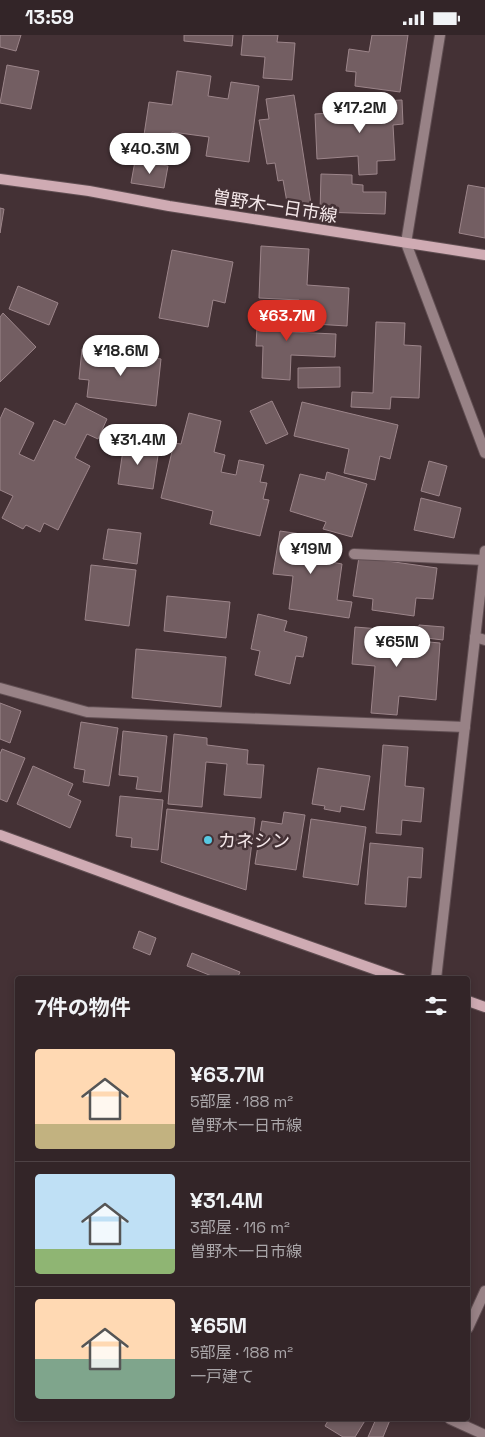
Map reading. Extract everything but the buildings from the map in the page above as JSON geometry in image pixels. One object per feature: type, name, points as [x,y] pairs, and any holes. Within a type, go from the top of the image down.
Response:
[{"type":"main road","name":"曽野木一日市線","points":[[0,179],[89,191],[170,206],[485,255]]},
{"type":"main road","points":[[0,835],[386,976]]},
{"type":"main road","points":[[470,1002],[485,1007]]},
{"type":"street","points":[[440,35],[406,243],[485,453]]},
{"type":"street","points":[[354,553],[484,556],[480,639],[465,727],[436,976]]},
{"type":"street","points":[[0,688],[86,712],[465,727]]},
{"type":"street","points":[[470,1324],[485,1291]]},
{"type":"street","points":[[454,1421],[485,1435]]},
{"type":"place","name":"カネシン","points":[[208,840]]}]
